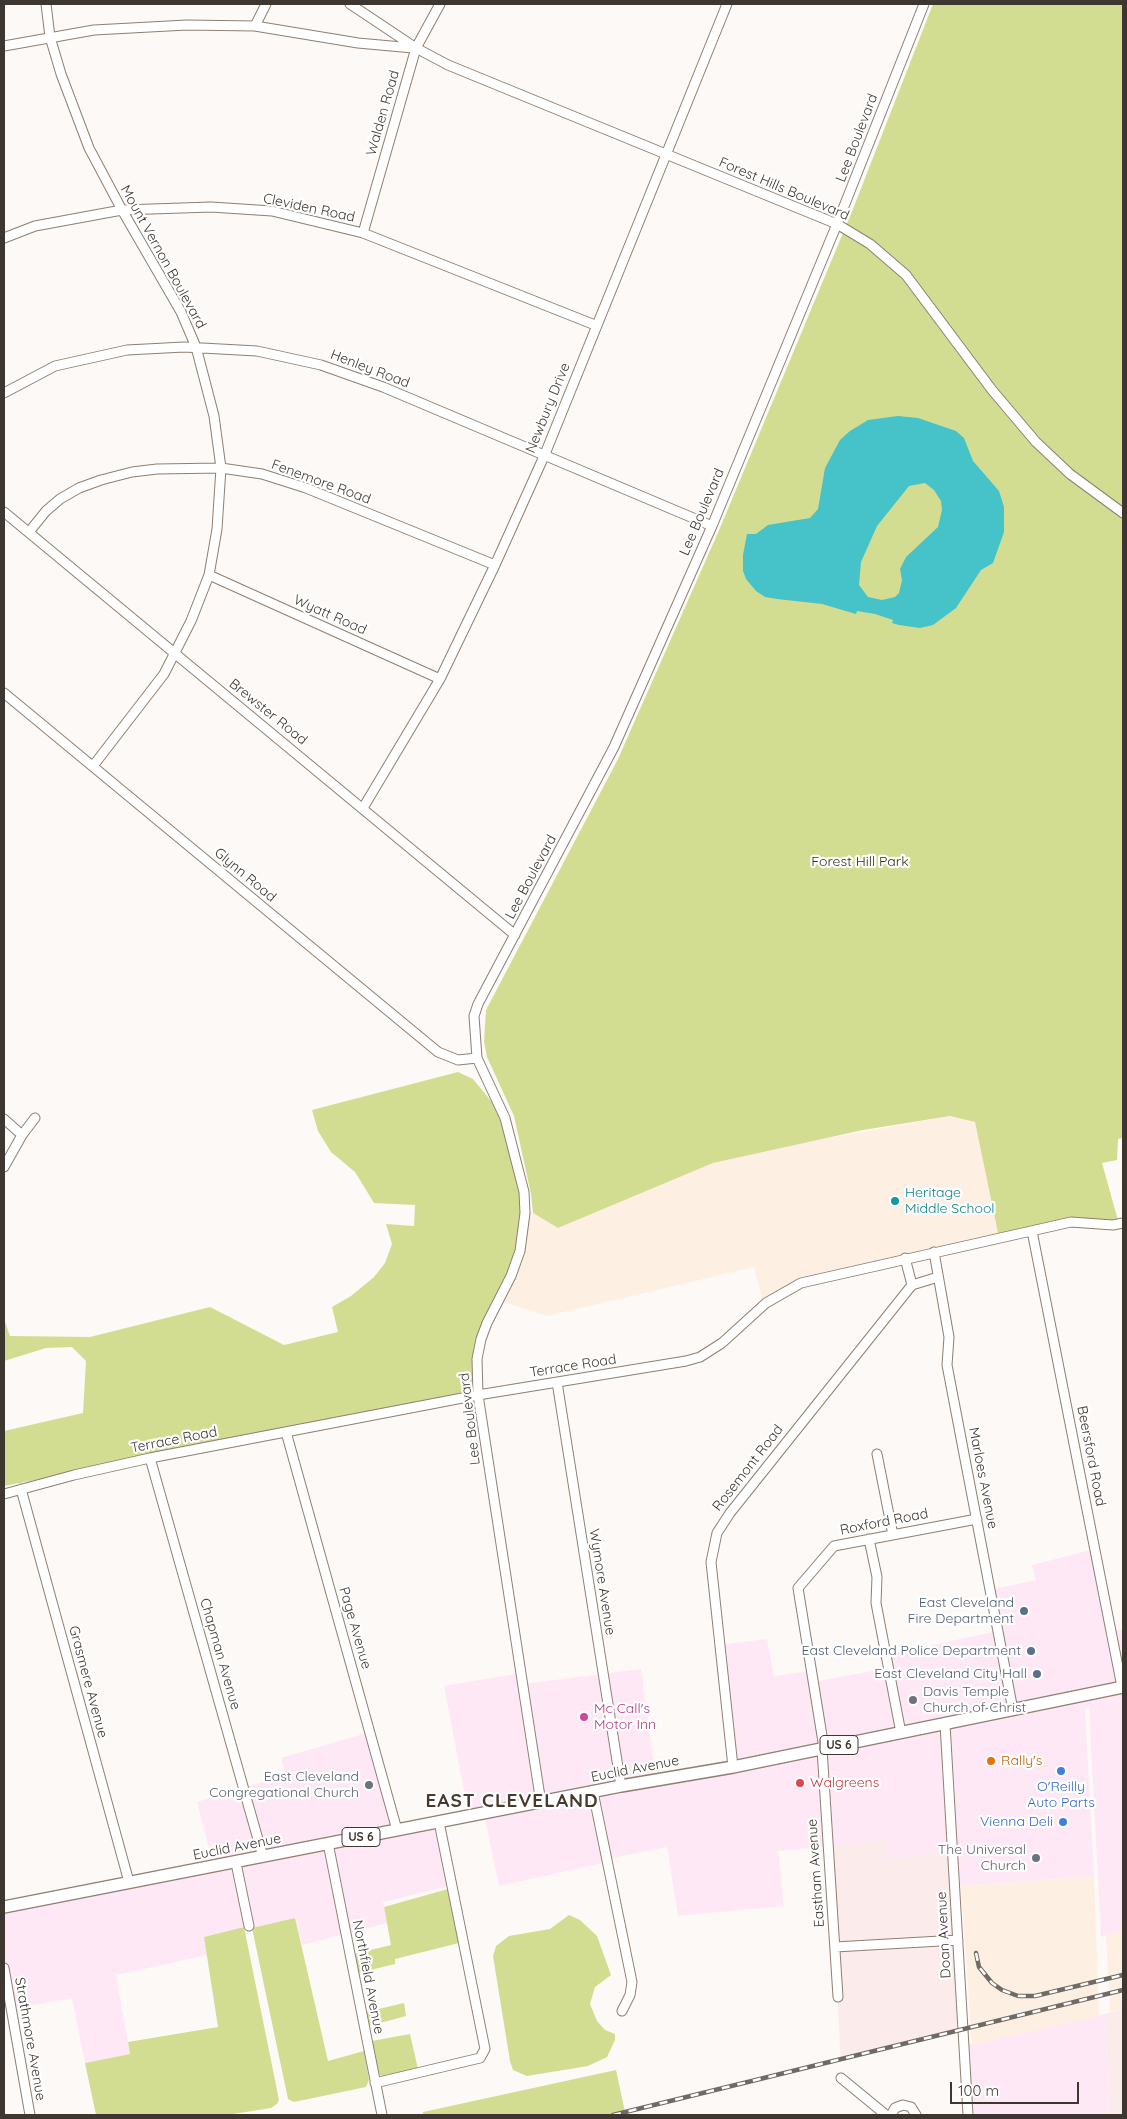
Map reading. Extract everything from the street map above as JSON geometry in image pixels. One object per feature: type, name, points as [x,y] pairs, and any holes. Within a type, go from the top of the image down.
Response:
[{"type":"main road","name":"Euclid Avenue","points":[[4,1907],[621,1786],[733,1767],[1123,1687]]},
{"type":"street","name":"Mount Vernon Boulevard","points":[[46,4],[50,37],[61,74],[89,148],[122,210],[181,312],[196,347],[214,416],[221,468],[217,529],[209,575],[175,654],[142,704],[93,766]]},
{"type":"street","points":[[255,26],[266,4]]},
{"type":"street","name":"Forest Hills Boulevard","points":[[350,4],[416,48],[448,65],[837,224],[870,244],[906,275],[992,390],[1036,442],[1070,474],[1123,513]]},
{"type":"street","name":"Walden Road","points":[[363,233],[416,48],[440,4]]},
{"type":"street","name":"Newbury Drive","points":[[363,808],[440,679],[495,565],[545,454],[595,326],[667,155],[727,4]]},
{"type":"street","name":"Lee Boulevard","points":[[541,1803],[478,1396],[477,1359],[487,1323],[511,1276],[517,1259],[526,1213],[524,1192],[505,1118],[477,1058],[474,1026],[476,1010],[614,747],[712,526],[837,224],[924,4]]},
{"type":"street","points":[[4,46],[94,30],[187,25],[255,26],[358,43],[416,48]]},
{"type":"street","name":"Cleviden Road","points":[[4,238],[35,226],[122,210],[210,207],[272,212],[363,233],[595,326]]},
{"type":"street","name":"Henley Road","points":[[4,394],[55,366],[127,350],[196,347],[257,351],[321,365],[382,387],[545,454],[712,526]]},
{"type":"street","name":"Fenemore Road","points":[[29,532],[46,511],[60,499],[79,488],[101,480],[132,472],[157,469],[221,468],[262,474],[306,488],[495,565]]},
{"type":"street","name":"Brewster Road","points":[[4,512],[515,935]]},
{"type":"street","name":"Wyatt Road","points":[[209,575],[440,679]]},
{"type":"street","name":"Glynn Road","points":[[4,693],[438,1052],[458,1060],[477,1058]]},
{"type":"street","points":[[4,1167],[22,1135],[35,1118]]},
{"type":"street","points":[[4,1119],[22,1135]]},
{"type":"street","name":"Terrace Road","points":[[4,1494],[150,1458],[478,1396],[662,1366],[700,1357],[722,1344],[766,1303],[790,1288],[816,1279],[1071,1222],[1113,1226],[1123,1223]]},
{"type":"street","name":"Beersford Road","points":[[1032,1231],[1123,1687]]},
{"type":"street","name":"Marloes Avenue","points":[[934,1252],[949,1338],[946,1365],[1013,1710]]},
{"type":"street","points":[[905,1258],[912,1285],[938,1277]]},
{"type":"street","name":"Rosemont Road","points":[[733,1767],[711,1562],[717,1533],[730,1513],[912,1285]]},
{"type":"street","name":"Wymore Avenue","points":[[557,1382],[621,1786]]},
{"type":"street","name":"Page Avenue","points":[[286,1432],[397,1830]]},
{"type":"street","points":[[877,1454],[893,1535]]},
{"type":"street","name":"Chapman Avenue","points":[[150,1458],[263,1857]]},
{"type":"street","name":"Grasmere Avenue","points":[[21,1489],[129,1882]]},
{"type":"street","name":"Roxford Road","points":[[823,1748],[797,1591],[834,1546],[977,1519]]},
{"type":"street","points":[[869,1539],[877,1577],[876,1604],[901,1733]]},
{"type":"street","name":"Doan Avenue","points":[[945,1724],[968,2115]]},
{"type":"street","name":"Eastham Avenue","points":[[823,1748],[838,1997]]},
{"type":"street","points":[[593,1792],[632,1982],[631,1991],[622,2011]]},
{"type":"street","points":[[375,2083],[480,2058],[484,2052],[485,2041],[439,1822]]},
{"type":"street","name":"Northfield Avenue","points":[[328,1843],[382,2115]]},
{"type":"street","points":[[236,1863],[249,1926]]},
{"type":"street","points":[[835,1947],[958,1940]]},
{"type":"street","name":"Strathmore Avenue","points":[[4,1968],[30,2115]]},
{"type":"street","points":[[841,2078],[886,2115]]},
{"type":"street","points":[[890,2115],[895,2108],[903,2105],[911,2107],[916,2115]]},
{"type":"shaded area","points":[[950,1116],[975,1122],[999,1238],[801,1283],[764,1305],[754,1267],[547,1316],[498,1300],[525,1213],[533,1213],[558,1228],[713,1163],[801,1143]]},
{"type":"shaded area","points":[[1095,1549],[1112,1631],[1123,1629],[1123,1931],[1101,1937],[1089,1707],[1085,1709],[1094,1876],[961,1886],[955,1881],[953,1852],[888,1859],[886,1841],[778,1851],[784,1906],[678,1916],[667,1847],[607,1859],[607,1862],[499,1886],[484,1814],[469,1816],[444,1686],[521,1673],[523,1684],[641,1669],[656,1780],[732,1767],[720,1645],[767,1639],[774,1676],[811,1671],[813,1682],[888,1668],[886,1655],[998,1631],[990,1590],[1036,1580],[1032,1565]]},
{"type":"shaded area","points":[[370,1732],[397,1830],[445,1821],[457,1884],[383,1902],[387,1923],[302,1945],[295,1918],[249,1929],[248,1926],[204,1937],[208,1955],[116,1975],[130,2054],[85,2063],[72,1998],[11,2009],[9,1996],[4,1997],[4,1907],[214,1867],[197,1802],[286,1775],[281,1758]]},
{"type":"shaded area","points":[[886,1840],[888,1859],[953,1852],[963,2029],[841,2059],[828,1846]]},
{"type":"shaded area","points":[[1094,1876],[1099,2016],[972,2045],[961,1886]]},
{"type":"shaded area","points":[[1123,1931],[1123,2009],[1110,2012],[1106,1935]]},
{"type":"shaded area","points":[[1123,2009],[1123,2115],[1109,2115],[1105,2014]]},
{"type":"shaded area","points":[[1105,2014],[1109,2115],[968,2115],[963,2045]]},
{"type":"green space","name":"Forest Hill Park","points":[[933,4],[1123,4],[1123,1138],[1118,1139],[1117,1160],[1102,1163],[1119,1224],[1071,1222],[999,1238],[975,1122],[950,1116],[863,1130],[713,1163],[558,1228],[533,1213],[531,1194],[514,1116],[487,1057],[484,1042],[486,1010],[618,759],[720,528],[853,209]]},
{"type":"green space","points":[[458,1072],[473,1079],[505,1118],[524,1192],[524,1231],[481,1339],[478,1395],[4,1486],[4,1431],[83,1413],[86,1361],[72,1347],[46,1348],[4,1361],[4,1319],[10,1336],[90,1337],[210,1307],[284,1345],[338,1332],[332,1307],[351,1296],[374,1277],[385,1263],[392,1244],[386,1224],[414,1226],[415,1205],[374,1203],[355,1172],[331,1152],[318,1131],[312,1110]]},
{"type":"green space","points":[[448,1889],[459,1943],[395,1959],[395,1964],[358,1973],[354,1954],[391,1945],[384,1907]]},
{"type":"green space","points":[[569,1915],[580,1920],[597,1936],[611,1975],[595,1987],[590,2004],[597,2021],[605,2030],[615,2034],[615,2040],[607,2057],[588,2066],[527,2076],[513,2070],[510,2061],[493,1956],[496,1946],[509,1936],[550,1929]]},
{"type":"green space","points":[[295,1918],[328,2061],[364,2051],[369,2080],[366,2087],[294,2102],[288,2099],[252,1928]]},
{"type":"green space","points":[[244,1927],[279,2100],[277,2104],[271,2108],[227,2115],[96,2115],[85,2063],[130,2054],[128,2042],[218,2027],[204,1937]]},
{"type":"green space","points":[[404,2003],[406,2016],[369,2026],[366,2012]]},
{"type":"green space","points":[[410,2034],[418,2069],[381,2076],[378,2072],[372,2041]]},
{"type":"green space","points":[[616,2070],[625,2112],[613,2115],[423,2115],[423,2112]]},
{"type":"water","points":[[898,416],[918,418],[956,431],[964,438],[973,461],[999,491],[1004,507],[1004,532],[993,563],[981,570],[956,608],[933,625],[920,628],[899,625],[892,623],[893,620],[875,614],[857,611],[856,614],[822,604],[765,597],[756,591],[746,579],[743,571],[743,555],[747,534],[756,534],[768,525],[810,518],[818,509],[825,468],[840,440],[850,431],[868,420]],"holes":[[[925,483],[934,490],[941,501],[942,510],[938,527],[906,557],[900,569],[902,580],[899,593],[895,597],[882,600],[868,597],[859,585],[861,562],[877,526],[909,486]]]},
{"type":"railway","points":[[976,1953],[979,1967],[992,1983],[1002,1990],[1018,1996],[1035,1996],[1123,1975]]},
{"type":"railway","points":[[613,2115],[1123,1990]]},
{"type":"place","name":"Heritage Middle School","points":[[895,1201]]},
{"type":"place","name":"East Cleveland Fire Department","points":[[1024,1611]]},
{"type":"place","name":"East Cleveland Police Department","points":[[1031,1651]]},
{"type":"place","name":"East Cleveland City Hall","points":[[1037,1674]]},
{"type":"place","name":"Davis Temple Church of Christ","points":[[913,1700]]},
{"type":"place","name":"Mc Call's Motor Inn","points":[[584,1717]]},
{"type":"place","name":"Rally's","points":[[991,1761]]},
{"type":"place","name":"O'Reilly Auto Parts","points":[[1061,1771]]},
{"type":"place","name":"Walgreens","points":[[800,1783]]},
{"type":"place","name":"East Cleveland Congregational Church","points":[[369,1785]]},
{"type":"place","name":"Vienna Deli","points":[[1063,1822]]},
{"type":"place","name":"The Universal Church","points":[[1036,1858]]},
{"type":"district","name":"EAST CLEVELAND","points":[[512,1801]]}]
